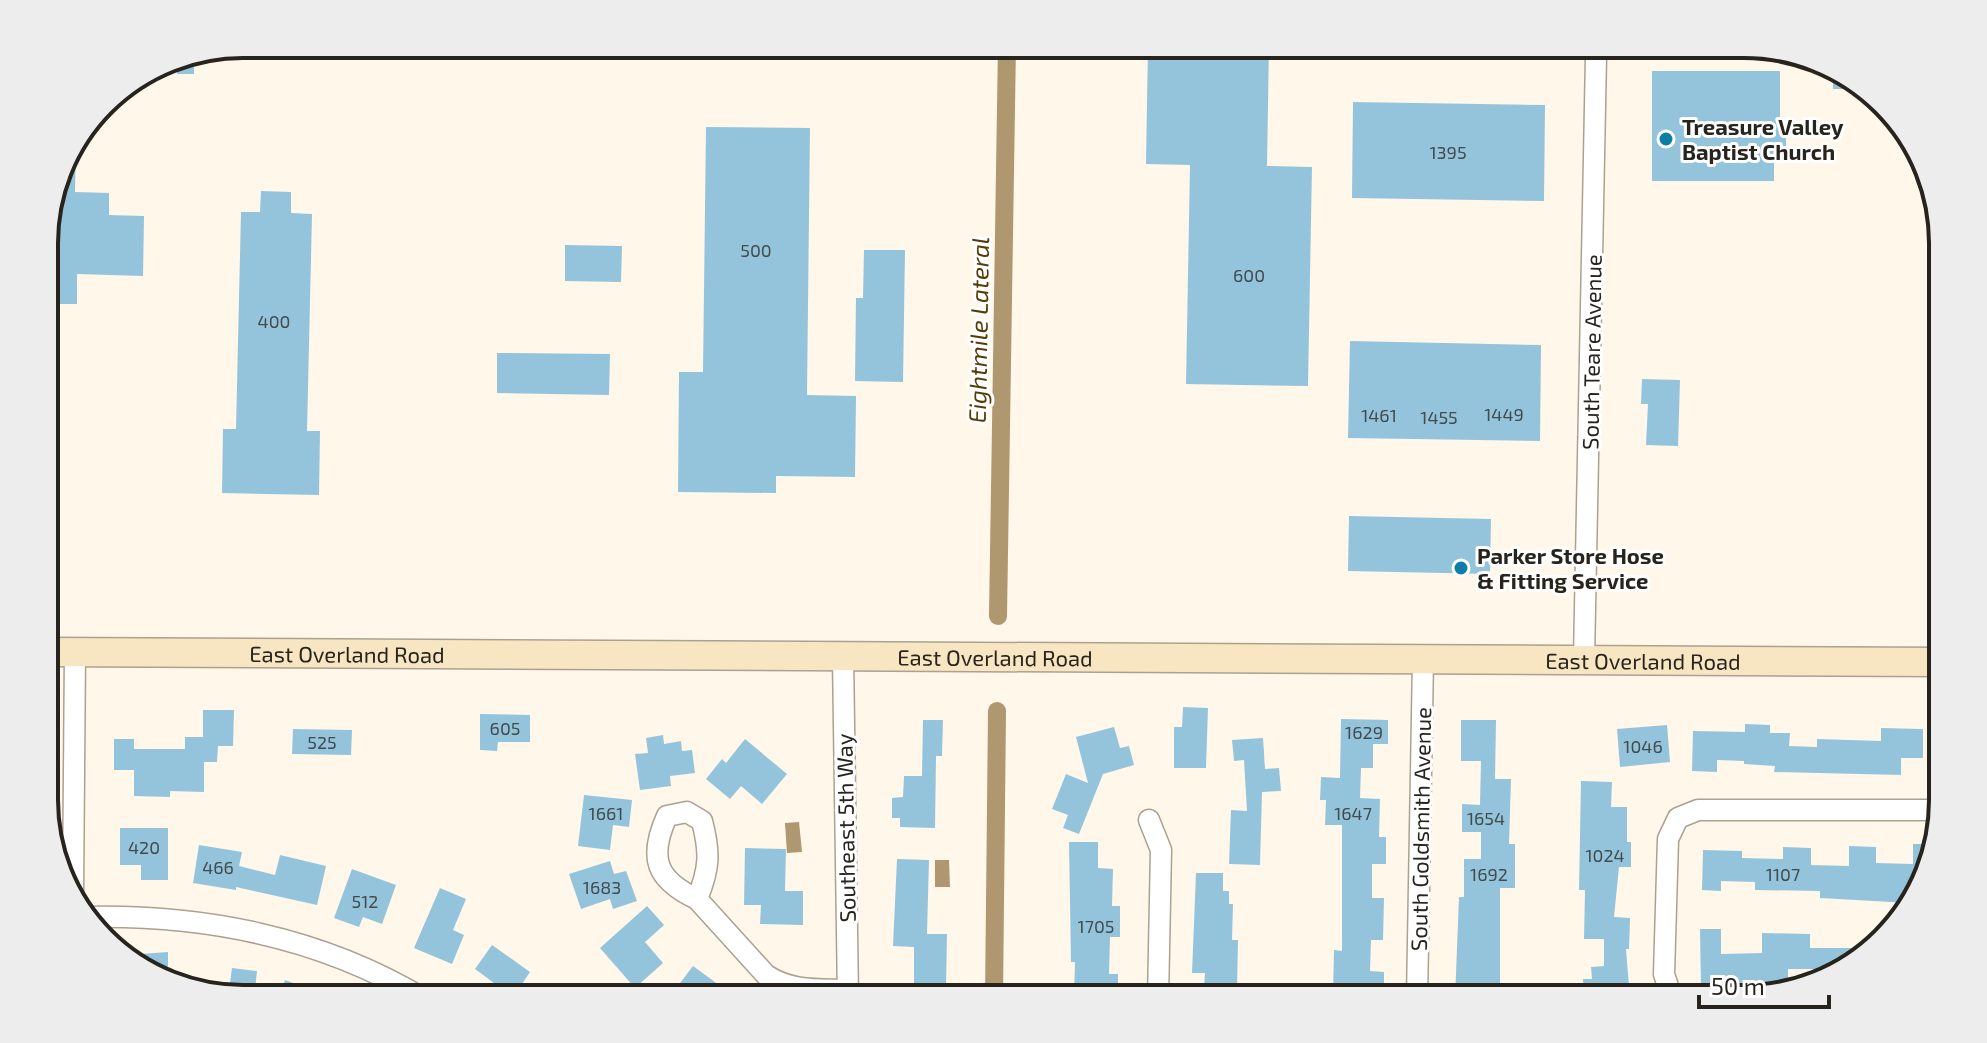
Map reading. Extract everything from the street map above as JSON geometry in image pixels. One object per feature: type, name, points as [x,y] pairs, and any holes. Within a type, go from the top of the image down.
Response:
[{"type":"main road","name":"East Overland Road","points":[[58,652],[1929,662]]},
{"type":"street","name":"South Teare Avenue","points":[[1584,659],[1595,58]]},
{"type":"street","points":[[73,873],[75,652]]},
{"type":"street","name":"Southeast 5th Way","points":[[843,656],[848,985]]},
{"type":"street","name":"South Goldsmith Avenue","points":[[1417,985],[1423,659]]},
{"type":"street","points":[[1668,985],[1664,974],[1668,839],[1678,818],[1709,809],[1928,810]]},
{"type":"street","points":[[1149,820],[1161,850],[1158,985]]},
{"type":"street","points":[[697,899],[766,975],[783,985]]},
{"type":"street","points":[[99,916],[183,919],[265,934],[344,960],[395,985]]},
{"type":"shaded area","points":[[799,822],[802,852],[787,853],[785,823]]},
{"type":"shaded area","points":[[935,860],[949,860],[950,887],[935,887]]},
{"type":"building","points":[[1148,58],[1269,58],[1267,166],[1312,167],[1308,386],[1186,384],[1190,165],[1146,164]]},
{"type":"building","points":[[194,64],[194,74],[177,74],[177,70]]},
{"type":"building","points":[[1652,71],[1780,71],[1780,126],[1786,126],[1786,157],[1774,157],[1774,181],[1652,181]]},
{"type":"building","points":[[1833,81],[1847,89],[1833,89]]},
{"type":"building","points":[[1353,102],[1545,105],[1544,201],[1352,198]]},
{"type":"building","points":[[706,127],[810,128],[807,395],[856,396],[855,477],[776,476],[776,493],[678,492],[679,372],[703,372]]},
{"type":"building","points":[[76,164],[75,192],[109,193],[109,215],[144,216],[143,276],[77,274],[77,304],[58,304],[58,231],[64,195]]},
{"type":"building","points":[[261,191],[291,192],[291,213],[312,214],[307,431],[320,431],[319,495],[222,493],[223,429],[236,429],[241,212],[260,212]]},
{"type":"building","points":[[565,245],[622,246],[621,282],[565,281]]},
{"type":"building","points":[[864,250],[905,250],[903,382],[855,381],[856,298],[863,298]]},
{"type":"building","points":[[1350,341],[1541,345],[1540,441],[1348,438]]},
{"type":"building","points":[[497,353],[610,354],[609,395],[497,393]]},
{"type":"building","points":[[1642,379],[1680,380],[1678,446],[1646,445],[1648,404],[1641,404]]},
{"type":"building","points":[[1349,516],[1491,519],[1490,574],[1348,571]]},
{"type":"building","points":[[1183,707],[1208,708],[1206,768],[1174,768],[1174,727],[1182,727]]},
{"type":"building","points":[[203,710],[234,710],[233,746],[218,746],[217,762],[204,762],[204,792],[170,791],[170,797],[134,796],[134,770],[114,770],[114,739],[134,739],[134,749],[185,749],[185,737],[203,737]]},
{"type":"building","points":[[480,714],[530,715],[530,742],[498,742],[497,751],[480,750]]},
{"type":"building","points":[[1341,719],[1388,720],[1388,744],[1373,744],[1373,768],[1361,768],[1360,798],[1380,799],[1379,837],[1386,837],[1386,864],[1372,864],[1372,898],[1384,898],[1383,940],[1371,940],[1370,971],[1384,972],[1384,985],[1333,985],[1334,950],[1342,951],[1342,825],[1325,825],[1326,800],[1320,800],[1321,777],[1340,778]]},
{"type":"building","points":[[923,720],[943,720],[942,756],[936,756],[935,828],[900,827],[900,818],[892,818],[892,798],[903,797],[904,776],[922,776]]},
{"type":"building","points":[[1461,720],[1496,720],[1495,779],[1511,779],[1509,844],[1515,844],[1515,888],[1500,888],[1500,985],[1456,985],[1459,897],[1464,897],[1464,859],[1481,859],[1481,832],[1462,832],[1462,804],[1480,805],[1481,761],[1461,761]]},
{"type":"building","points":[[1745,724],[1770,725],[1770,733],[1790,733],[1789,746],[1817,747],[1817,739],[1881,741],[1881,728],[1923,729],[1923,758],[1901,758],[1901,775],[1774,772],[1775,766],[1717,760],[1717,772],[1692,771],[1693,731],[1745,732]]},
{"type":"building","points":[[1667,725],[1670,762],[1620,767],[1617,729]]},
{"type":"building","points":[[1114,727],[1120,748],[1129,746],[1134,765],[1103,774],[1079,834],[1063,828],[1068,815],[1052,809],[1066,774],[1088,783],[1076,737]]},
{"type":"building","points":[[293,729],[352,730],[351,755],[292,754]]},
{"type":"building","points":[[663,735],[664,744],[681,741],[682,751],[692,750],[695,773],[670,776],[671,786],[640,790],[635,754],[648,753],[646,738]]},
{"type":"building","points":[[1263,738],[1265,769],[1279,768],[1281,791],[1262,792],[1260,865],[1229,864],[1231,810],[1247,811],[1244,760],[1234,761],[1232,740]]},
{"type":"building","points":[[745,739],[787,774],[762,804],[741,786],[730,799],[706,779],[722,759],[726,763]]},
{"type":"building","points":[[1581,781],[1612,782],[1611,807],[1627,807],[1627,842],[1631,842],[1631,867],[1619,867],[1614,917],[1630,918],[1629,949],[1626,949],[1629,985],[1583,985],[1583,979],[1592,979],[1591,967],[1604,966],[1604,939],[1584,939],[1585,890],[1579,890]]},
{"type":"building","points":[[584,795],[632,800],[629,827],[613,825],[610,850],[578,846]]},
{"type":"building","points":[[120,828],[168,828],[168,880],[141,880],[141,865],[120,865]]},
{"type":"building","points":[[1069,842],[1098,842],[1098,868],[1113,869],[1112,906],[1120,906],[1120,937],[1110,937],[1109,974],[1118,974],[1118,985],[1074,985],[1075,962],[1071,962]]},
{"type":"building","points":[[1913,844],[1924,844],[1910,882],[1898,902],[1820,898],[1820,891],[1755,890],[1755,882],[1721,881],[1721,891],[1702,890],[1703,850],[1742,851],[1742,858],[1783,859],[1783,847],[1811,848],[1811,865],[1849,866],[1849,846],[1876,847],[1876,863],[1913,864]]},
{"type":"building","points":[[199,845],[242,852],[239,866],[275,875],[280,855],[326,866],[317,905],[236,887],[236,890],[193,883]]},
{"type":"building","points":[[745,848],[786,849],[785,891],[803,891],[803,925],[760,924],[761,905],[744,905]]},
{"type":"building","points":[[897,859],[929,860],[927,934],[947,934],[946,985],[914,985],[914,947],[893,946]]},
{"type":"building","points":[[610,861],[614,874],[626,871],[637,901],[613,909],[610,899],[581,909],[569,874]]},
{"type":"building","points":[[352,869],[396,885],[382,924],[363,917],[359,927],[334,918]]},
{"type":"building","points":[[1196,873],[1223,873],[1223,891],[1229,891],[1229,904],[1233,904],[1232,940],[1238,940],[1237,985],[1204,985],[1205,973],[1192,973]]},
{"type":"building","points":[[440,888],[466,899],[453,930],[464,935],[452,964],[414,948]]},
{"type":"building","points":[[647,906],[664,925],[645,942],[663,963],[638,985],[632,985],[600,948]]},
{"type":"building","points":[[1700,929],[1721,929],[1721,954],[1762,953],[1762,933],[1810,934],[1810,948],[1855,948],[1818,969],[1788,969],[1788,979],[1780,981],[1756,985],[1701,985]]},
{"type":"building","points":[[492,945],[530,972],[521,985],[493,985],[494,983],[475,969]]},
{"type":"building","points":[[168,952],[168,967],[172,970],[161,966],[140,954]]},
{"type":"building","points":[[693,966],[719,985],[679,985]]},
{"type":"building","points":[[232,968],[257,971],[256,985],[231,985],[205,980],[230,983]]},
{"type":"waterway","name":"Eightmile Lateral","points":[[998,616],[1007,58]]},
{"type":"waterway","name":"Eightmile Lateral","points":[[994,985],[997,711]]},
{"type":"place","name":"Treasure Valley Baptist Church","points":[[1666,139]]},
{"type":"place","name":"Parker Store Hose & Fitting Service","points":[[1461,568]]}]
